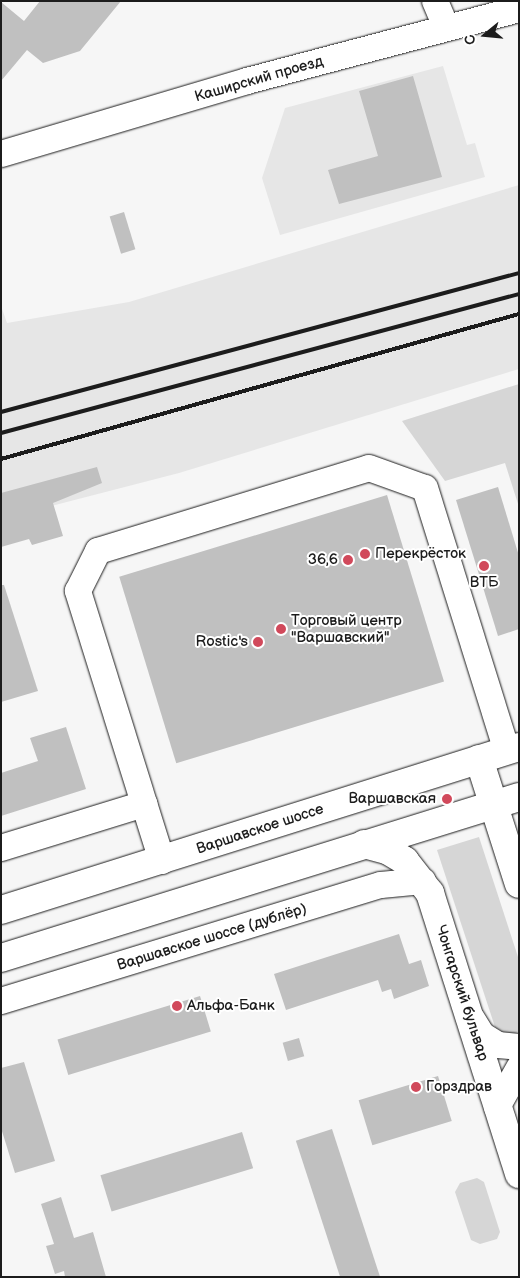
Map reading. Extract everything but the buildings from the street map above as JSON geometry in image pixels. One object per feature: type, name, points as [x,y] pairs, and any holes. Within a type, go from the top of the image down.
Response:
[{"type":"main road","name":"Варшавское шоссе","points":[[1,910],[162,861],[513,749]]},
{"type":"main road","points":[[479,760],[493,805],[512,844],[519,884]]},
{"type":"main road","points":[[1,958],[519,796]]},
{"type":"main road","name":"Чонгарский бульвар","points":[[364,844],[387,850],[405,861],[423,881],[472,1019],[497,1107],[519,1174]]},
{"type":"street","points":[[435,1],[446,27]]},
{"type":"street","name":"Каширский проезд","points":[[1,154],[446,27],[519,10]]},
{"type":"street","points":[[162,861],[78,592],[98,551],[369,468],[425,488],[513,749]]},
{"type":"street","points":[[1,848],[144,804]]},
{"type":"street","name":"Варшавское шоссе (дублёр)","points":[[1,1001],[381,885],[423,881]]},
{"type":"street","points":[[472,1019],[482,1035],[498,1045],[519,1047]]},
{"type":"street","points":[[497,1107],[519,1068]]},
{"type":"shaded area","points":[[443,66],[467,145],[475,143],[485,177],[280,235],[262,178],[285,108]]},
{"type":"shaded area","points":[[519,185],[519,369],[179,473],[1,519],[1,306],[7,323],[129,302]]},
{"type":"shaded area","points":[[519,384],[519,507],[505,463],[445,481],[402,421]]},
{"type":"shaded area","points":[[479,837],[519,960],[519,1031],[515,1033],[504,1033],[495,1027],[437,850]]},
{"type":"shaded area","points":[[477,1178],[484,1182],[500,1232],[497,1239],[480,1244],[471,1240],[455,1192],[460,1183]]},
{"type":"railway","points":[[1,412],[519,273]]},
{"type":"railway","points":[[1,433],[519,294]]},
{"type":"railway","points":[[1,459],[519,314]]},
{"type":"place","name":"Перекрёсток","points":[[365,554]]},
{"type":"place","name":"36,6","points":[[348,560]]},
{"type":"place","name":"ВТБ","points":[[484,566]]},
{"type":"place","name":"Торговый центр \"Варшавский\"","points":[[281,629]]},
{"type":"place","name":"Rostic's","points":[[258,642]]},
{"type":"place","name":"Варшавская","points":[[447,799]]},
{"type":"place","name":"Альфа-Банк","points":[[177,1006]]},
{"type":"place","name":"Горздрав","points":[[416,1087]]}]
